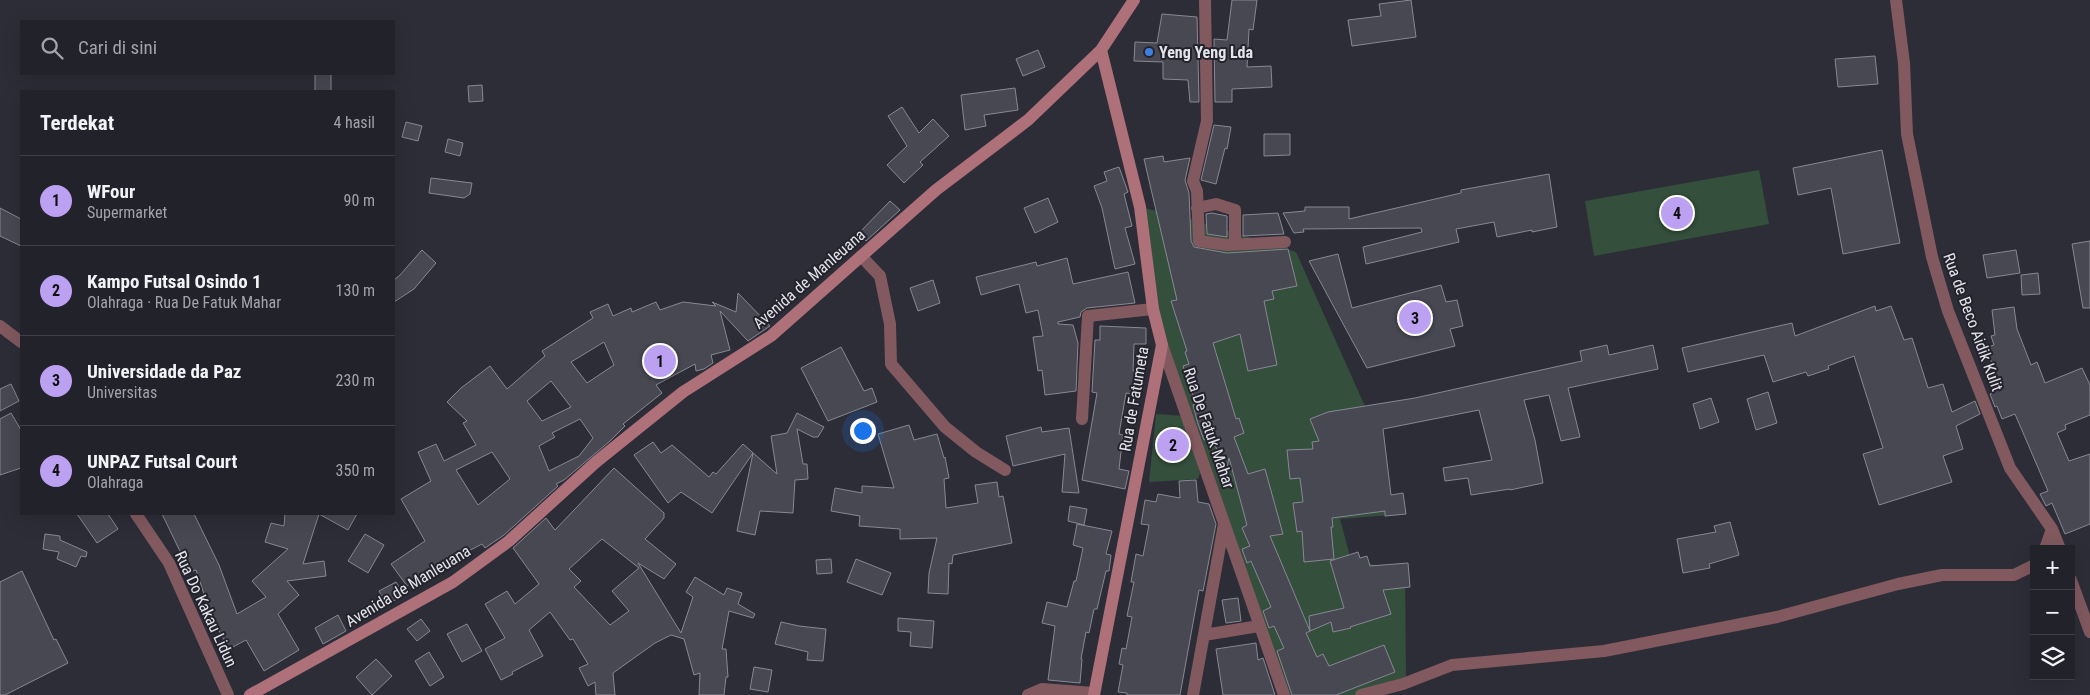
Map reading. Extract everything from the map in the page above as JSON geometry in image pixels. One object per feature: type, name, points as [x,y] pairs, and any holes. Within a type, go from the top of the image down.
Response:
[{"type":"street","name":"Avenida de Manleuana","points":[[250,695],[453,582],[510,541],[596,462],[683,392],[771,336],[936,190],[1028,120],[1101,50],[1134,0]]},
{"type":"street","points":[[1205,0],[1208,109],[1193,181],[1197,190],[1199,241],[1235,244],[1285,242]]},
{"type":"street","name":"Rua de Beco Aidik Kulit","points":[[1896,0],[1904,64],[1907,134],[1932,258],[1948,312],[2010,468],[2052,529],[2058,545]]},
{"type":"street","name":"Rua de Fatumeta","points":[[1094,694],[1162,345],[1154,310],[1140,207],[1101,50]]},
{"type":"street","points":[[1197,208],[1216,204],[1236,210],[1235,244]]},
{"type":"street","points":[[861,256],[880,276],[890,324],[891,364],[945,427],[976,452],[1005,470]]},
{"type":"street","points":[[1082,419],[1088,316],[1154,310]]},
{"type":"street","points":[[3,332],[20,341]]},
{"type":"street","name":"Rua De Fatuk Mahar","points":[[1162,345],[1284,695]]},
{"type":"street","name":"Rua Do Kakau Lidun","points":[[137,515],[169,563],[228,695]]},
{"type":"street","name":"Rua De Fatuk Mahar","points":[[1194,695],[1224,522]]},
{"type":"street","points":[[2046,545],[2052,529]]},
{"type":"street","points":[[1361,695],[1403,684],[1452,665],[1604,651],[1777,617],[1898,584],[1942,575],[2014,575],[2030,567]]},
{"type":"street","points":[[2075,590],[2090,632]]},
{"type":"street","points":[[1204,635],[1259,626]]},
{"type":"street","points":[[1028,695],[1042,689],[1094,694]]},
{"type":"green space","points":[[1759,170],[1769,224],[1594,256],[1585,201]]},
{"type":"green space","points":[[1140,207],[1187,218],[1296,252],[1381,442],[1391,515],[1340,519],[1351,560],[1405,571],[1406,677],[1364,695],[1284,695],[1162,345]]},
{"type":"green space","points":[[1156,414],[1185,416],[1200,473],[1198,479],[1149,482]]},
{"type":"building","points":[[1232,0],[1257,0],[1253,30],[1249,29],[1247,67],[1271,66],[1272,87],[1232,89],[1232,102],[1215,102],[1214,39],[1227,40]]},
{"type":"building","points":[[1411,0],[1416,37],[1352,46],[1348,20],[1381,16],[1379,4]]},
{"type":"building","points":[[1162,14],[1197,17],[1199,102],[1190,102],[1188,80],[1163,79],[1163,62],[1134,61],[1135,42],[1157,43]]},
{"type":"building","points":[[1038,50],[1045,67],[1023,76],[1016,59]]},
{"type":"building","points":[[1875,56],[1878,84],[1838,87],[1835,59]]},
{"type":"building","points":[[315,75],[331,75],[331,90],[315,90]]},
{"type":"building","points":[[482,85],[483,101],[469,102],[468,86]]},
{"type":"building","points":[[1015,88],[1018,110],[984,115],[986,126],[965,130],[961,95]]},
{"type":"building","points":[[902,107],[919,133],[933,119],[949,136],[920,162],[923,165],[904,183],[887,165],[907,146],[888,116]]},
{"type":"building","points":[[406,122],[422,126],[418,141],[402,137]]},
{"type":"building","points":[[1214,125],[1231,127],[1227,149],[1225,148],[1216,184],[1201,180]]},
{"type":"building","points":[[1264,134],[1290,134],[1290,155],[1264,156]]},
{"type":"building","points":[[448,139],[463,143],[460,156],[445,152]]},
{"type":"building","points":[[1882,150],[1900,243],[1843,254],[1831,188],[1798,195],[1793,168]]},
{"type":"building","points":[[1163,156],[1164,162],[1190,158],[1185,180],[1189,193],[1191,241],[1194,247],[1227,253],[1288,249],[1297,286],[1272,291],[1274,299],[1264,301],[1277,365],[1248,371],[1240,334],[1213,343],[1236,419],[1239,418],[1244,433],[1234,437],[1248,474],[1265,469],[1283,534],[1270,536],[1310,631],[1306,633],[1317,657],[1323,654],[1329,666],[1384,645],[1395,672],[1336,695],[1292,695],[1277,651],[1284,648],[1274,626],[1269,628],[1263,611],[1271,607],[1251,561],[1247,563],[1242,549],[1250,546],[1242,528],[1247,525],[1229,458],[1226,472],[1212,438],[1204,440],[1198,424],[1193,405],[1196,404],[1183,366],[1189,364],[1185,352],[1187,351],[1171,301],[1177,300],[1144,159]]},
{"type":"building","points":[[1119,167],[1128,192],[1124,194],[1132,226],[1125,228],[1135,264],[1115,269],[1102,208],[1094,186],[1107,181],[1104,172]]},
{"type":"building","points":[[1549,174],[1557,227],[1497,237],[1494,222],[1456,229],[1459,242],[1366,264],[1363,247],[1422,232],[1421,228],[1303,229],[1304,232],[1294,233],[1283,213],[1305,211],[1305,207],[1349,207],[1349,219],[1461,193],[1461,190]]},
{"type":"building","points":[[431,178],[472,183],[470,194],[464,198],[429,193]]},
{"type":"building","points":[[1048,198],[1058,222],[1035,233],[1024,208]]},
{"type":"building","points":[[890,201],[900,210],[866,241],[859,233]]},
{"type":"building","points":[[0,208],[20,218],[20,246],[0,236]]},
{"type":"building","points":[[1212,213],[1227,216],[1227,237],[1207,234],[1206,214]]},
{"type":"building","points":[[1278,213],[1284,234],[1243,236],[1243,215]]},
{"type":"building","points":[[2090,241],[2090,308],[2083,308],[2072,244]]},
{"type":"building","points":[[422,250],[436,263],[414,289],[395,301],[395,279]]},
{"type":"building","points":[[2016,250],[2020,273],[1987,278],[1983,255]]},
{"type":"building","points":[[1338,254],[1352,308],[1441,285],[1446,302],[1457,300],[1463,326],[1450,329],[1455,346],[1367,368],[1309,261]]},
{"type":"building","points":[[1067,258],[1073,284],[1128,272],[1135,303],[1087,308],[1081,312],[1080,317],[1058,322],[1058,324],[1073,325],[1078,343],[1076,391],[1045,395],[1042,370],[1038,371],[1033,337],[1043,336],[1038,310],[1026,313],[1019,284],[981,295],[976,277],[1036,262],[1037,266]]},
{"type":"building","points":[[2038,273],[2040,294],[2022,295],[2021,275]]},
{"type":"building","points":[[933,280],[940,303],[918,311],[910,288]]},
{"type":"building","points":[[738,293],[770,326],[748,341],[720,311],[730,350],[711,355],[713,363],[704,369],[696,371],[695,364],[656,385],[662,393],[623,424],[625,426],[610,441],[564,480],[556,484],[558,486],[504,535],[485,548],[482,544],[453,559],[452,556],[407,586],[391,564],[425,541],[401,499],[431,481],[418,452],[436,444],[444,461],[476,445],[463,423],[467,421],[447,402],[461,388],[490,366],[507,389],[545,356],[542,351],[593,318],[590,312],[608,304],[613,316],[631,308],[632,312],[656,302],[660,310],[683,302],[716,306],[712,302],[736,312]],"holes":[[[604,342],[614,365],[587,383],[571,362]],[[551,381],[571,407],[542,421],[527,401]],[[580,419],[593,438],[579,456],[549,471],[539,446],[555,437],[552,433]],[[492,452],[510,479],[478,505],[456,470]]]},
{"type":"building","points":[[1875,306],[1876,311],[1891,306],[1904,340],[1912,338],[1928,388],[1943,384],[1952,412],[1975,401],[1980,414],[1956,426],[1963,449],[1943,456],[1952,482],[1879,505],[1863,454],[1883,448],[1854,356],[1828,366],[1829,369],[1808,376],[1806,372],[1773,382],[1764,355],[1688,372],[1682,348],[1792,323],[1795,336]]},
{"type":"building","points":[[2014,307],[2017,329],[2031,365],[2037,362],[2045,383],[2082,368],[2090,385],[2090,415],[2065,425],[2066,429],[2057,433],[2069,461],[2090,454],[2090,524],[2065,534],[2052,503],[2046,506],[2040,494],[2048,491],[2015,414],[2002,419],[1990,394],[1993,393],[1988,380],[1997,377],[1986,348],[1994,345],[1991,336],[1995,335],[1992,310]]},
{"type":"building","points":[[1100,326],[1146,328],[1146,344],[1134,344],[1133,371],[1142,373],[1140,395],[1126,393],[1119,434],[1123,435],[1119,469],[1129,471],[1125,489],[1082,480],[1097,393],[1092,392],[1095,340],[1100,340]]},
{"type":"building","points":[[1607,345],[1609,355],[1653,345],[1658,369],[1568,388],[1580,437],[1561,441],[1549,395],[1524,400],[1535,440],[1543,483],[1471,495],[1468,478],[1445,481],[1443,468],[1492,460],[1479,410],[1383,429],[1391,495],[1403,493],[1406,514],[1385,516],[1385,511],[1332,518],[1334,559],[1304,562],[1302,531],[1297,532],[1293,503],[1303,502],[1300,478],[1290,479],[1287,450],[1313,449],[1312,442],[1319,441],[1310,419],[1328,412],[1415,398],[1582,361],[1580,351]]},
{"type":"building","points":[[841,347],[864,391],[872,388],[877,402],[828,421],[801,368]]},
{"type":"building","points":[[11,384],[19,401],[0,411],[0,389]]},
{"type":"building","points":[[1768,392],[1777,423],[1756,430],[1747,399]]},
{"type":"building","points":[[1711,398],[1719,422],[1700,429],[1693,404]]},
{"type":"building","points":[[11,413],[20,428],[20,468],[0,475],[0,419]]},
{"type":"building","points":[[797,413],[824,427],[818,437],[813,437],[797,429],[803,464],[807,464],[808,479],[795,480],[793,513],[760,511],[755,535],[737,531],[753,453],[712,513],[681,492],[668,503],[634,455],[653,442],[661,453],[672,445],[709,477],[713,472],[716,474],[743,444],[777,474],[771,436],[787,433]]},
{"type":"building","points":[[909,425],[914,440],[937,434],[945,457],[949,478],[944,479],[946,508],[978,503],[975,485],[997,482],[999,497],[1003,496],[1012,543],[953,555],[952,564],[949,563],[948,594],[928,593],[929,573],[937,538],[900,539],[900,529],[859,526],[860,516],[831,511],[835,488],[862,493],[862,486],[894,488],[878,434]]},
{"type":"building","points":[[1041,427],[1042,432],[1069,428],[1079,493],[1062,492],[1065,454],[1013,466],[1006,436]]},
{"type":"building","points":[[614,468],[664,513],[664,518],[645,539],[676,564],[664,579],[638,563],[681,633],[693,597],[686,592],[695,577],[724,595],[727,588],[742,593],[738,604],[755,614],[753,618],[729,611],[722,649],[726,649],[728,677],[726,677],[724,695],[699,695],[700,673],[694,675],[684,639],[671,635],[655,643],[613,673],[615,695],[596,695],[595,682],[588,686],[579,668],[588,664],[573,639],[570,640],[550,612],[529,630],[543,656],[501,680],[485,649],[505,638],[485,604],[507,591],[515,604],[539,584],[513,548],[546,518],[555,530]],"holes":[[[602,539],[639,568],[612,591],[629,611],[610,625],[574,587],[581,581],[569,569]]]},
{"type":"building","points":[[1196,480],[1198,502],[1209,504],[1216,524],[1203,591],[1199,590],[1180,695],[1127,695],[1127,693],[1118,692],[1123,665],[1119,664],[1122,648],[1126,649],[1132,617],[1127,616],[1134,582],[1131,582],[1136,554],[1143,556],[1149,525],[1141,524],[1145,500],[1156,502],[1158,494],[1180,498],[1179,481]]},
{"type":"building","points":[[1070,506],[1087,509],[1084,525],[1068,521]]},
{"type":"building","points":[[78,515],[109,515],[118,529],[97,543]]},
{"type":"building","points":[[162,515],[194,515],[219,565],[237,614],[266,597],[252,581],[288,549],[265,542],[271,523],[284,526],[285,515],[319,515],[303,564],[324,561],[326,576],[287,581],[299,595],[278,614],[299,650],[264,671],[246,640],[229,649],[212,618],[196,570],[190,572]]},
{"type":"building","points":[[321,515],[356,515],[348,530]]},
{"type":"building","points":[[1730,522],[1739,555],[1709,564],[1710,568],[1683,573],[1677,539],[1716,532],[1714,526]]},
{"type":"building","points":[[1077,524],[1112,531],[1106,554],[1111,555],[1109,571],[1106,571],[1097,609],[1094,609],[1089,633],[1086,632],[1081,659],[1080,683],[1048,680],[1055,626],[1042,623],[1047,602],[1067,607],[1074,581],[1076,581],[1083,548],[1073,545]]},
{"type":"building","points":[[45,534],[60,536],[60,540],[87,552],[86,557],[81,556],[76,567],[57,559],[59,552],[43,549]]},
{"type":"building","points":[[365,534],[384,545],[368,573],[348,561]]},
{"type":"building","points":[[1358,552],[1360,558],[1367,556],[1370,566],[1408,563],[1410,587],[1383,590],[1391,614],[1351,628],[1333,632],[1331,622],[1310,631],[1309,616],[1344,608],[1330,561]]},
{"type":"building","points":[[831,559],[832,573],[817,574],[816,560]]},
{"type":"building","points":[[856,559],[891,573],[882,595],[847,582]]},
{"type":"building","points":[[22,571],[54,640],[56,639],[68,663],[5,695],[0,695],[0,582]]},
{"type":"building","points":[[396,582],[404,595],[386,605],[379,591]]},
{"type":"building","points":[[1238,598],[1241,621],[1226,623],[1222,600]]},
{"type":"building","points":[[338,615],[346,631],[323,644],[315,628]]},
{"type":"building","points":[[898,618],[934,621],[932,648],[910,646],[911,632],[898,631]]},
{"type":"building","points":[[421,619],[430,631],[417,641],[407,629]]},
{"type":"building","points":[[781,622],[826,629],[823,661],[807,660],[808,652],[775,644]]},
{"type":"building","points":[[467,624],[482,651],[462,662],[447,634]]},
{"type":"building","points":[[1256,643],[1258,660],[1263,658],[1275,695],[1223,695],[1216,649]]},
{"type":"building","points":[[429,652],[444,677],[430,686],[415,661]]},
{"type":"building","points":[[376,659],[392,676],[372,695],[356,677]]},
{"type":"building","points":[[754,667],[772,670],[768,692],[750,689]]},
{"type":"place","name":"Yeng Yeng Lda","points":[[1149,52]]},
{"type":"place","name":"UNPAZ Futsal Court","points":[[1677,213]]},
{"type":"place","name":"Universidade da Paz","points":[[1415,318]]},
{"type":"place","name":"WFour","points":[[660,361]]},
{"type":"place","name":"Kampo Futsal Osindo 1","points":[[1173,445]]}]
